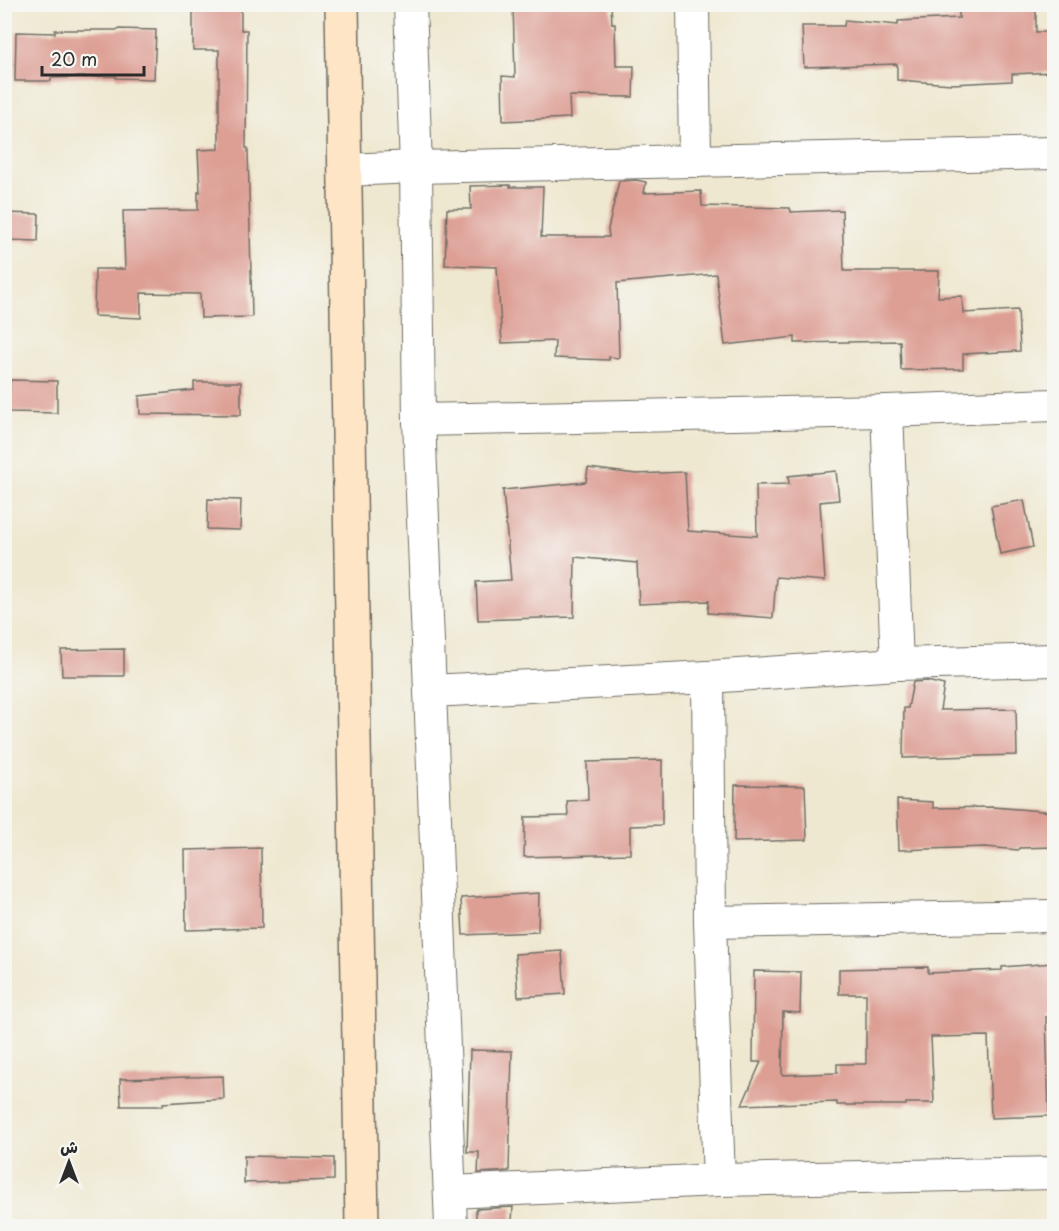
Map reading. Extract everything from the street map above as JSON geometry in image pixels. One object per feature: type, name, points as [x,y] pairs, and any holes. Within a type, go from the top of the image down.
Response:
[{"type":"street","points":[[342,4],[362,1227]]},
{"type":"street","points":[[410,4],[416,167],[419,420],[450,1227]]},
{"type":"street","points":[[693,4],[695,160]]},
{"type":"street","points":[[345,170],[1054,153]]},
{"type":"street","points":[[419,420],[887,411],[1054,405]]},
{"type":"street","points":[[887,411],[897,664]]},
{"type":"street","points":[[430,691],[708,677],[897,664],[1054,660]]},
{"type":"street","points":[[708,677],[710,922],[718,1180]]},
{"type":"street","points":[[710,922],[1054,916]]},
{"type":"street","points":[[450,1192],[718,1180],[1054,1173]]},
{"type":"building","points":[[193,4],[241,4],[241,30],[247,30],[246,148],[248,148],[252,317],[201,318],[200,294],[141,293],[141,318],[94,316],[95,269],[125,269],[123,211],[198,210],[198,192],[200,192],[198,150],[219,149],[219,50],[193,50]]},
{"type":"building","points":[[513,4],[611,4],[612,24],[615,24],[616,66],[634,66],[633,97],[569,96],[570,118],[503,121],[502,76],[515,77]]},
{"type":"building","points":[[959,4],[1036,4],[1036,32],[1054,32],[1054,72],[1012,74],[1012,81],[952,84],[897,80],[897,64],[804,67],[802,26],[844,26],[845,20],[898,25],[898,21],[959,18]]},
{"type":"building","points":[[55,30],[156,30],[154,79],[116,78],[116,76],[15,81],[16,32],[55,33]]},
{"type":"building","points":[[619,181],[646,182],[644,193],[701,191],[702,206],[790,208],[791,212],[842,210],[844,271],[939,271],[938,297],[962,296],[963,313],[1018,310],[1020,351],[963,354],[963,369],[901,370],[900,341],[795,343],[795,337],[725,345],[716,274],[617,283],[619,358],[609,357],[609,360],[554,358],[555,341],[502,343],[497,267],[445,265],[447,209],[471,209],[470,186],[543,187],[541,237],[609,237],[608,229]]},
{"type":"building","points":[[4,213],[39,214],[38,241],[4,240]]},
{"type":"building","points":[[10,380],[57,381],[57,413],[9,412]]},
{"type":"building","points":[[194,382],[241,382],[241,415],[140,414],[139,396],[194,390]]},
{"type":"building","points":[[588,468],[636,474],[685,472],[688,531],[757,536],[756,485],[789,484],[788,476],[836,471],[839,500],[820,502],[825,581],[776,577],[773,618],[708,613],[709,601],[639,604],[637,563],[575,557],[574,617],[478,620],[476,582],[511,580],[503,490],[586,482]]},
{"type":"building","points":[[208,499],[241,500],[240,530],[207,529]]},
{"type":"building","points":[[1024,500],[1033,547],[1000,554],[991,506]]},
{"type":"building","points":[[124,649],[124,676],[62,676],[61,650]]},
{"type":"building","points":[[927,681],[944,685],[940,710],[1016,709],[1017,755],[903,758],[904,708],[908,708],[913,682]]},
{"type":"building","points":[[662,760],[662,825],[630,826],[630,854],[524,857],[525,817],[568,816],[567,801],[588,800],[587,762]]},
{"type":"building","points":[[735,785],[805,786],[807,840],[734,842]]},
{"type":"building","points":[[897,800],[933,802],[933,808],[993,807],[1054,812],[1054,847],[1019,848],[1018,850],[986,847],[899,850]]},
{"type":"building","points":[[261,848],[262,928],[186,930],[185,850]]},
{"type":"building","points":[[539,893],[538,932],[463,935],[461,898]]},
{"type":"building","points":[[562,951],[565,994],[518,997],[515,954]]},
{"type":"building","points":[[1053,963],[1054,1016],[1046,1017],[1049,1116],[991,1118],[988,1036],[931,1037],[934,1103],[837,1105],[837,1102],[742,1105],[761,1062],[753,1062],[754,971],[801,972],[800,1013],[783,1012],[782,1075],[837,1073],[837,1064],[866,1064],[866,994],[839,994],[839,969],[928,967],[928,973],[1002,970],[1002,967]]},
{"type":"building","points":[[470,1050],[512,1051],[509,1171],[478,1173],[479,1152],[467,1152]]},
{"type":"building","points":[[223,1076],[224,1099],[163,1103],[163,1106],[121,1106],[120,1079]]},
{"type":"building","points":[[244,1156],[334,1158],[334,1180],[244,1183]]},
{"type":"building","points":[[513,1207],[512,1221],[476,1219],[476,1209]]}]
